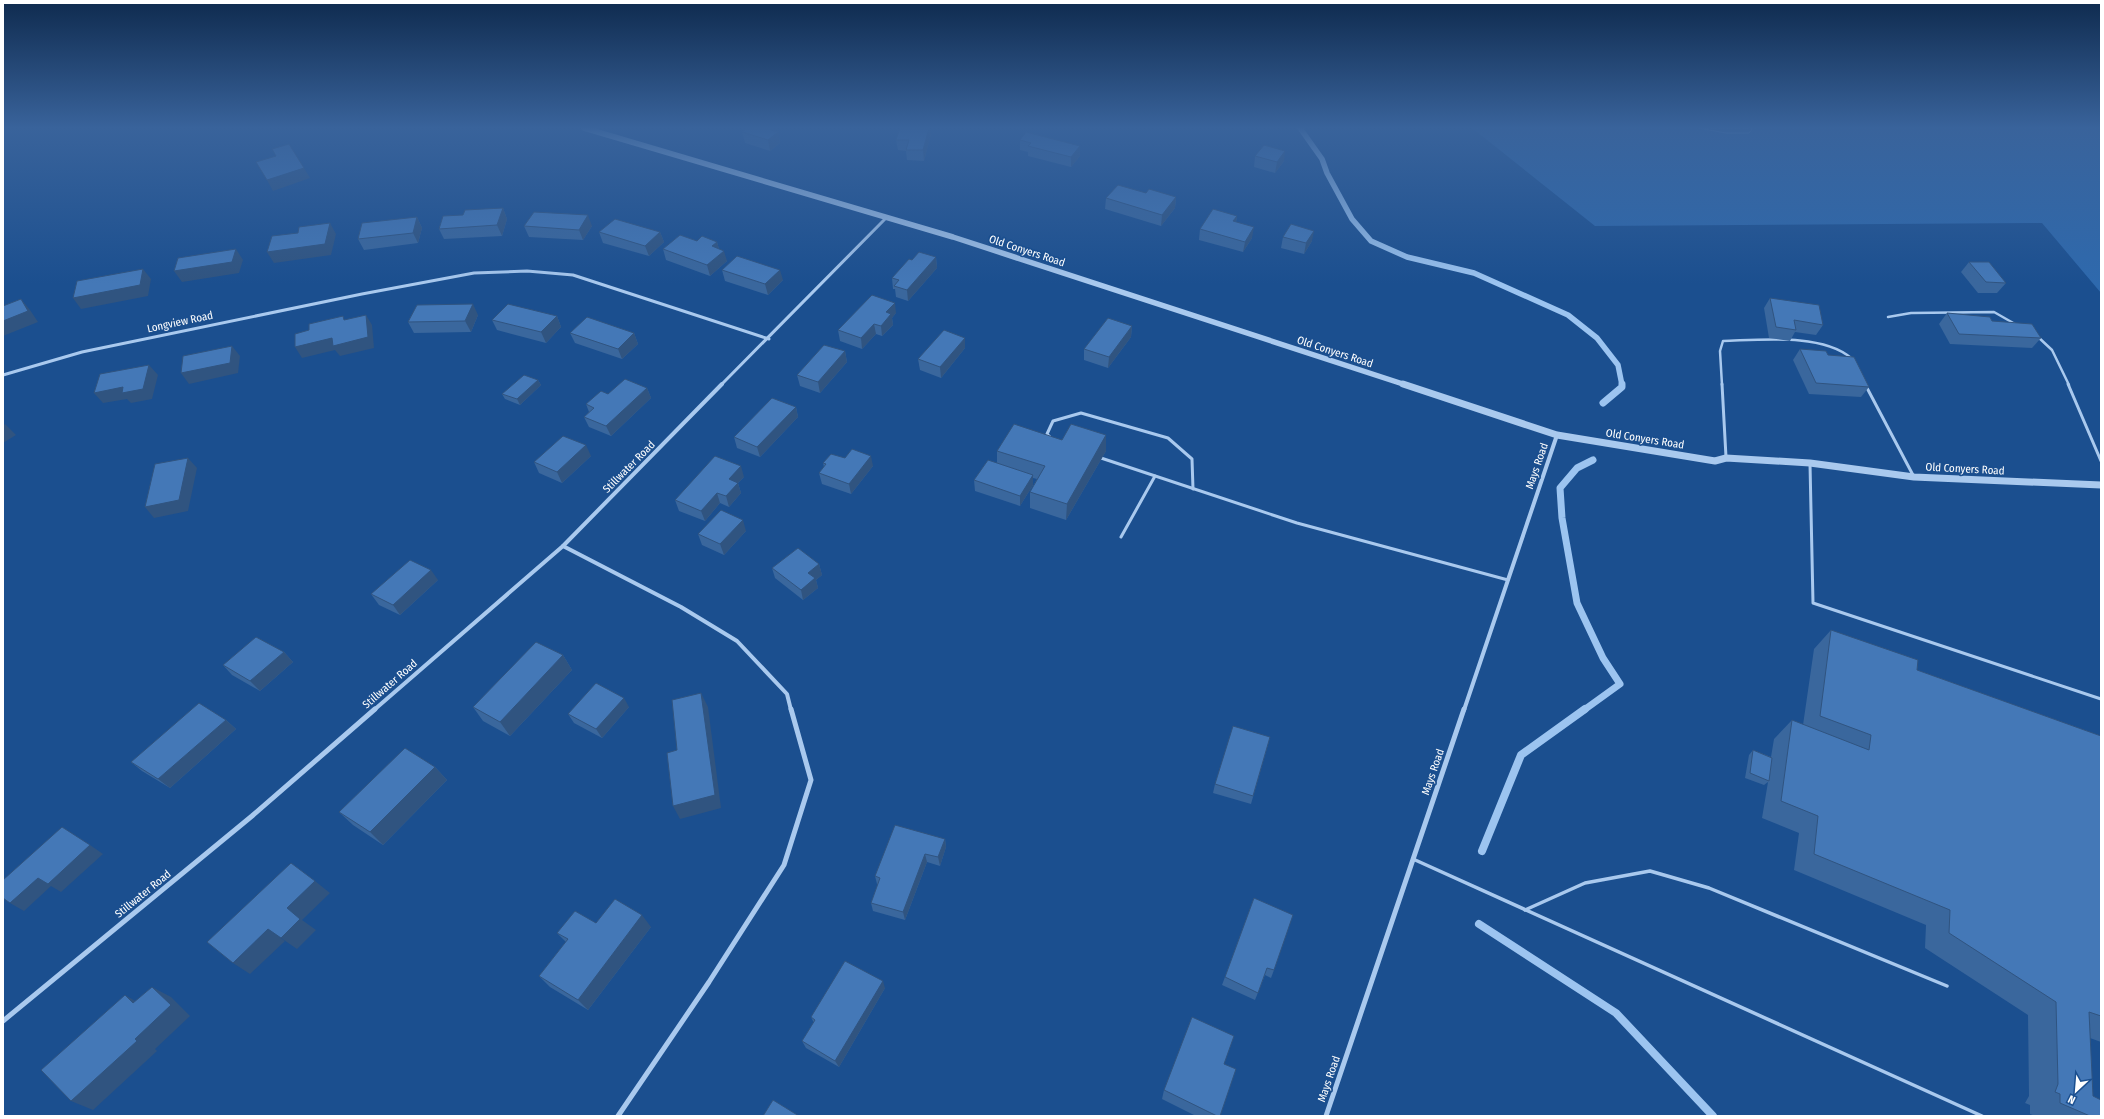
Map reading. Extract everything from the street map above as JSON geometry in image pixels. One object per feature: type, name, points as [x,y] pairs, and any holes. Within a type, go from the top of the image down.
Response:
[{"type":"street","name":"Old Conyers Road","points":[[759,180],[953,237],[1557,435],[1715,461],[1726,458],[1810,463],[1914,476],[2101,485]]},
{"type":"street","name":"Stillwater Road","points":[[3,1021],[252,816],[563,546],[769,340],[886,218]]},
{"type":"street","name":"Longview Road","points":[[3,375],[82,352],[362,294],[474,273],[528,271],[573,275],[769,340]]},
{"type":"street","name":"Mays Road","points":[[1326,1116],[1557,435]]},
{"type":"street","points":[[563,546],[681,607],[737,641],[786,694],[811,780],[784,865],[709,982],[618,1116]]},
{"type":"lane","points":[[1888,317],[1911,313],[1994,312],[2021,327]]},
{"type":"lane","points":[[2035,335],[2042,338],[2058,360],[2101,461]]},
{"type":"lane","points":[[1726,458],[1720,351],[1723,341],[1810,342],[1836,348],[1850,356],[1853,363]]},
{"type":"lane","points":[[1864,383],[1914,476]]},
{"type":"lane","points":[[1052,438],[1046,434],[1053,421],[1081,413],[1168,438],[1192,459],[1193,489]]},
{"type":"lane","points":[[1101,458],[1297,523],[1508,580]]},
{"type":"lane","points":[[1810,463],[1813,603],[2101,699]]},
{"type":"lane","points":[[1121,537],[1155,476]]},
{"type":"lane","points":[[1413,859],[1982,1116]]},
{"type":"lane","points":[[1525,910],[1585,882],[1650,871],[1710,888],[1947,986]]},
{"type":"shaded area","points":[[1538,180],[2101,180],[2101,293],[2042,223],[1595,226]]},
{"type":"building","points":[[1118,185],[1146,193],[1149,189],[1176,197],[1162,215],[1106,198]]},
{"type":"building","points":[[503,208],[497,225],[439,229],[443,216],[463,215],[465,210]]},
{"type":"building","points":[[1213,209],[1237,216],[1233,221],[1254,227],[1245,242],[1200,229]]},
{"type":"building","points":[[534,212],[588,215],[579,230],[524,226]]},
{"type":"building","points":[[417,217],[413,233],[358,239],[362,223]]},
{"type":"building","points":[[615,219],[660,232],[645,246],[599,232]]},
{"type":"building","points":[[330,223],[325,244],[267,252],[272,236],[298,233],[299,227]]},
{"type":"building","points":[[1291,224],[1314,231],[1306,243],[1283,237]]},
{"type":"building","points":[[680,235],[697,241],[702,236],[717,242],[712,246],[724,251],[707,265],[663,249]]},
{"type":"building","points":[[236,249],[232,262],[174,271],[178,258]]},
{"type":"building","points":[[919,252],[936,257],[907,290],[894,286],[899,280],[892,278],[909,259],[912,260]]},
{"type":"building","points":[[737,256],[780,270],[765,284],[722,270]]},
{"type":"building","points":[[1969,262],[1989,262],[2006,283],[1986,282]]},
{"type":"building","points":[[143,269],[140,285],[73,298],[77,281]]},
{"type":"building","points":[[872,295],[895,303],[886,312],[891,314],[881,326],[874,324],[861,338],[838,330]]},
{"type":"building","points":[[1770,298],[1819,305],[1823,325],[1794,320],[1796,330],[1776,327]]},
{"type":"building","points":[[21,299],[28,311],[3,321],[3,306]]},
{"type":"building","points":[[473,304],[465,321],[408,322],[417,305]]},
{"type":"building","points":[[508,304],[557,316],[541,332],[492,320]]},
{"type":"building","points":[[1947,313],[1990,317],[1992,321],[2032,324],[2041,338],[1959,334]]},
{"type":"building","points":[[366,315],[368,337],[333,346],[332,338],[295,347],[295,334],[309,330],[309,324],[343,316],[344,320]]},
{"type":"building","points":[[587,317],[634,333],[618,349],[570,333]]},
{"type":"building","points":[[1108,318],[1132,326],[1109,357],[1084,349]]},
{"type":"building","points":[[944,330],[965,338],[940,367],[918,359]]},
{"type":"building","points":[[824,345],[845,351],[818,382],[797,375]]},
{"type":"building","points":[[232,346],[230,363],[181,373],[183,356]]},
{"type":"building","points":[[1800,349],[1826,351],[1828,355],[1854,357],[1869,387],[1816,383]]},
{"type":"building","points":[[149,365],[143,389],[122,393],[123,387],[94,393],[100,374]]},
{"type":"building","points":[[524,375],[538,380],[517,399],[502,394]]},
{"type":"building","points":[[625,379],[647,388],[606,426],[584,417],[594,408],[586,404],[601,391],[608,394]]},
{"type":"building","points":[[772,398],[796,407],[757,447],[734,437]]},
{"type":"building","points":[[1014,424],[1062,440],[1071,424],[1106,435],[1067,504],[1030,492],[1045,466],[997,451]]},
{"type":"building","points":[[563,436],[586,445],[557,472],[534,462]]},
{"type":"building","points":[[852,449],[871,456],[849,484],[819,473],[826,464],[823,463],[831,454],[845,458]]},
{"type":"building","points":[[715,456],[741,466],[729,479],[738,483],[726,496],[717,493],[701,511],[675,500]]},
{"type":"building","points":[[188,458],[179,500],[145,507],[155,464]]},
{"type":"building","points":[[988,460],[1033,475],[1020,496],[974,480]]},
{"type":"building","points":[[721,510],[743,520],[720,544],[698,534]]},
{"type":"building","points":[[798,548],[819,564],[808,573],[815,578],[801,590],[772,568]]},
{"type":"building","points":[[410,560],[431,570],[393,605],[371,594]]},
{"type":"building","points":[[1831,630],[1918,660],[1917,670],[2101,736],[2101,1016],[2089,1012],[2093,1096],[2101,1100],[2101,1116],[2090,1116],[2060,1103],[2060,1094],[2055,1092],[2058,1084],[2056,1002],[1949,933],[1950,910],[1814,854],[1818,816],[1781,801],[1792,720],[1869,750],[1871,735],[1820,716]]},
{"type":"building","points":[[256,637],[284,652],[250,681],[223,665]]},
{"type":"building","points":[[536,642],[563,655],[500,722],[473,707]]},
{"type":"building","points":[[596,683],[624,698],[596,729],[568,714]]},
{"type":"building","points":[[701,693],[715,795],[673,806],[667,753],[677,750],[672,700]]},
{"type":"building","points":[[199,703],[226,720],[158,779],[131,762]]},
{"type":"building","points":[[1233,726],[1270,737],[1253,796],[1215,784]]},
{"type":"building","points":[[405,748],[435,767],[370,832],[339,812]]},
{"type":"building","points":[[1753,750],[1772,758],[1769,781],[1750,773]]},
{"type":"building","points":[[895,825],[945,839],[938,857],[925,854],[903,912],[871,903],[880,878],[875,876]]},
{"type":"building","points":[[62,827],[90,845],[48,884],[38,878],[10,903],[3,898],[3,880]]},
{"type":"building","points":[[291,863],[315,881],[287,908],[300,919],[281,938],[268,929],[233,963],[207,942]]},
{"type":"building","points":[[1254,898],[1293,915],[1274,970],[1267,968],[1258,993],[1225,977]]},
{"type":"building","points":[[615,899],[642,915],[578,1000],[539,976],[568,939],[557,933],[575,911],[596,923]]},
{"type":"building","points":[[845,961],[883,981],[835,1061],[802,1041],[815,1020],[811,1017]]},
{"type":"building","points":[[152,987],[171,1005],[135,1039],[137,1041],[71,1101],[41,1070],[125,995],[133,1003]]},
{"type":"building","points":[[1192,1017],[1234,1036],[1224,1064],[1236,1069],[1220,1116],[1217,1116],[1164,1090]]},
{"type":"building","points":[[773,1100],[799,1116],[763,1116]]},
{"type":"waterway","points":[[1331,180],[1352,219],[1371,241],[1407,257],[1474,273],[1568,315],[1597,338],[1618,365],[1622,385]]},
{"type":"waterway","points":[[1603,403],[1622,387],[1622,385]]},
{"type":"waterway","points":[[1584,710],[1620,684],[1603,658],[1577,603],[1562,518],[1560,488],[1577,468],[1593,460]]},
{"type":"waterway","points":[[1482,851],[1521,755],[1585,709]]},
{"type":"waterway","points":[[1479,924],[1616,1013],[1713,1116]]}]
